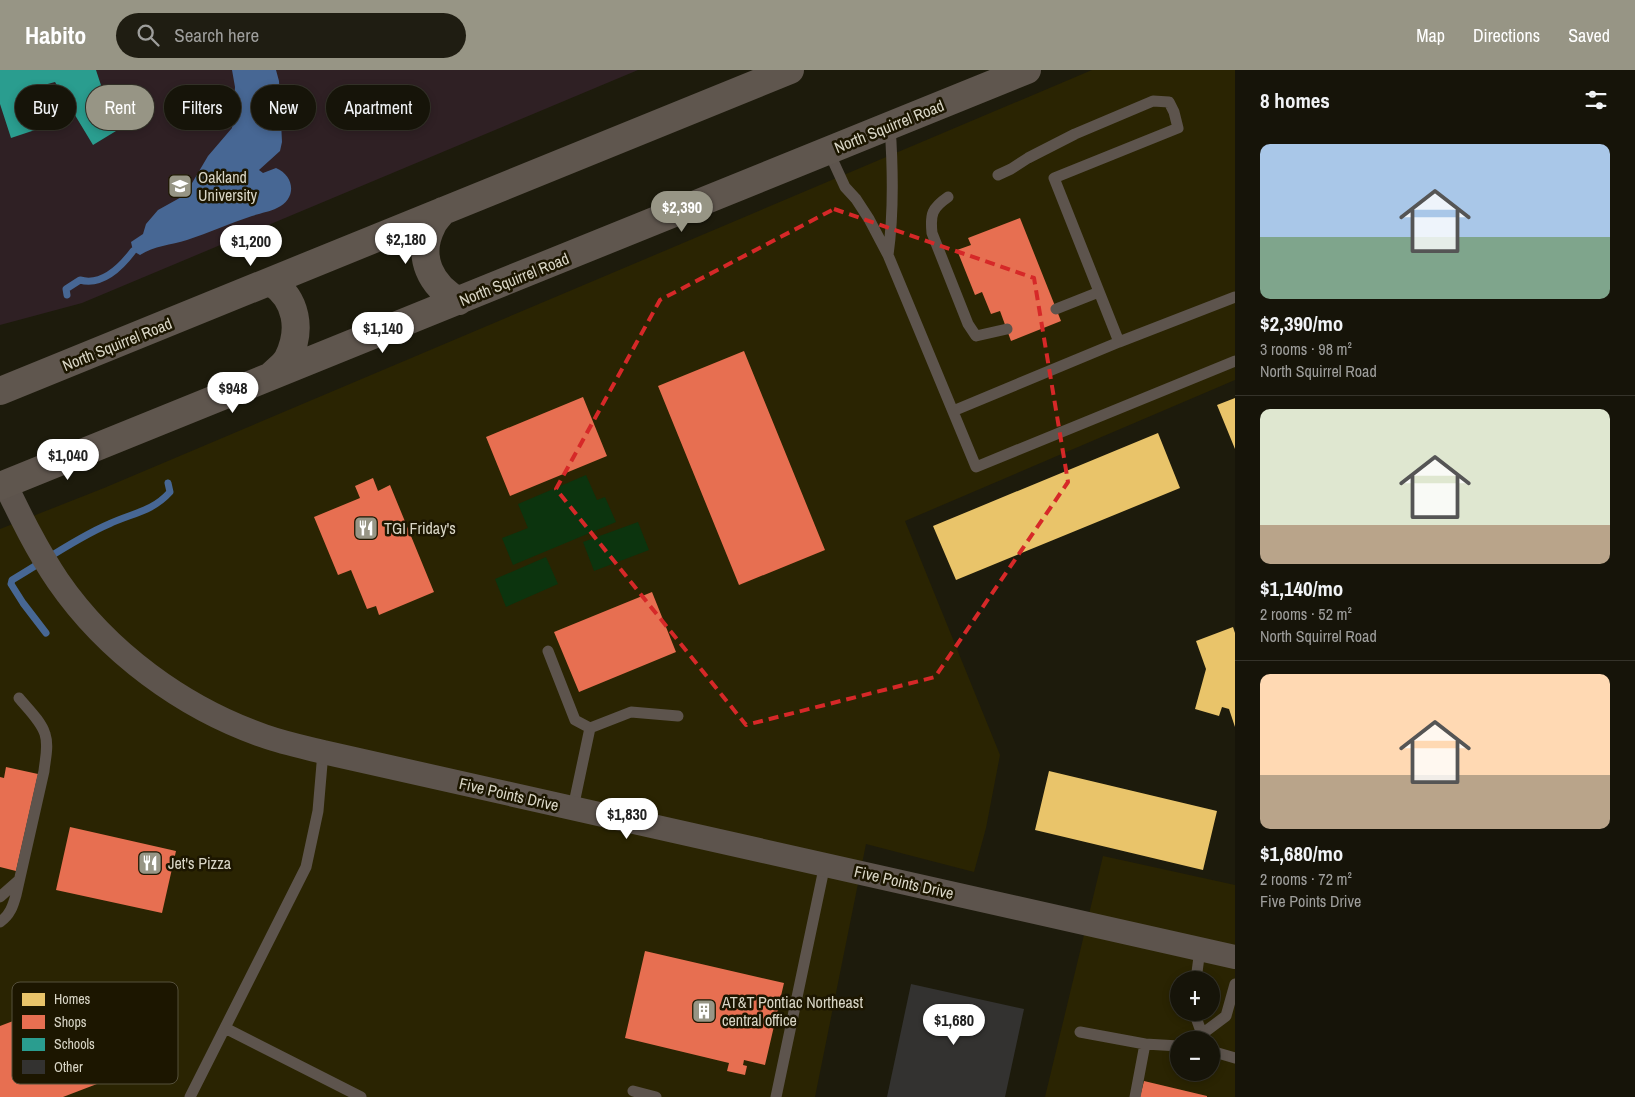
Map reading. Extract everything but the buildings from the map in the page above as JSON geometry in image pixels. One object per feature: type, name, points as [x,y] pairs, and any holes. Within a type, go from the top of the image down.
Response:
[{"type":"main road","name":"North Squirrel Road","points":[[0,391],[790,70]]},
{"type":"main road","name":"North Squirrel Road","points":[[2,485],[1027,70]]},
{"type":"main road","points":[[443,211],[432,225],[426,241],[426,256],[430,272],[436,284],[446,294],[459,301]]},
{"type":"main road","points":[[271,282],[282,289],[290,300],[296,329],[293,345],[287,360],[272,375]]},
{"type":"street","name":"Five Points Drive","points":[[2,485],[58,582],[94,626],[151,676],[195,704],[264,736],[323,752],[1235,957]]},
{"type":"lane","points":[[998,175],[1011,170],[1028,158],[1075,134],[1153,101],[1169,102],[1178,128],[1054,178],[1119,342]]},
{"type":"lane","points":[[888,255],[892,227],[893,167],[890,126]]},
{"type":"lane","points":[[828,150],[845,187],[865,212],[888,255],[976,467],[1235,361]]},
{"type":"lane","points":[[948,197],[936,205],[930,218],[932,233],[968,324],[976,336],[1007,330]]},
{"type":"lane","points":[[1056,309],[1099,292]]},
{"type":"lane","points":[[953,411],[1235,296]]},
{"type":"lane","points":[[548,651],[575,720],[590,728],[631,712],[678,716]]},
{"type":"lane","points":[[0,922],[7,918],[20,879],[44,771],[46,743],[43,729],[19,698]]},
{"type":"lane","points":[[573,808],[590,728]]},
{"type":"lane","points":[[190,1097],[306,867],[318,811],[323,752]]},
{"type":"lane","points":[[776,1097],[825,864]]},
{"type":"lane","points":[[0,897],[20,879]]},
{"type":"lane","points":[[1197,971],[1200,949]]},
{"type":"lane","points":[[1208,1031],[1226,1016],[1235,984]]},
{"type":"lane","points":[[225,1028],[361,1097]]},
{"type":"lane","points":[[1080,1032],[1145,1044],[1170,1045]]},
{"type":"lane","points":[[1135,1097],[1145,1044]]},
{"type":"lane","points":[[1220,1054],[1235,1058]]},
{"type":"lane","points":[[633,1091],[656,1097]]},
{"type":"highlighted area","points":[[834,209],[1034,278],[1068,482],[935,677],[746,725],[556,489],[660,300]]},
{"type":"shaded area","name":"Oakland University","points":[[0,70],[638,70],[82,303],[0,325]]},
{"type":"shaded area","points":[[1092,70],[1235,70],[1235,380],[905,521],[1000,755],[986,828],[974,872],[866,844],[815,1097],[0,1097],[0,529],[104,488]]},
{"type":"shaded area","points":[[1103,856],[1235,885],[1235,1097],[1045,1097]]},
{"type":"green space","points":[[586,475],[597,500],[605,497],[616,522],[513,565],[502,538],[528,528],[518,504]]},
{"type":"green space","points":[[638,522],[649,550],[594,571],[583,542]]},
{"type":"green space","points":[[546,557],[558,584],[506,607],[495,579]]},
{"type":"water","points":[[232,70],[276,70],[279,85],[251,85],[251,130],[281,130],[280,151],[259,170],[263,173],[276,168],[287,176],[291,188],[288,199],[271,211],[187,240],[163,246],[140,255],[133,251],[131,242],[143,234],[146,224],[158,210],[185,195],[208,156],[230,130],[241,130],[241,85],[235,85]]},
{"type":"waterway","points":[[67,295],[66,289],[80,280],[96,280],[110,274],[133,251]]},
{"type":"waterway","points":[[46,633],[23,603],[11,584],[12,580],[84,536],[156,504],[170,492],[168,483]]},
{"type":"place","name":"Oakland University","points":[[180,186]]},
{"type":"place","name":"TGI Friday's","points":[[366,528]]},
{"type":"place","name":"Jet's Pizza","points":[[150,863]]},
{"type":"place","name":"AT&T Pontiac Northeast central office","points":[[704,1011]]}]
